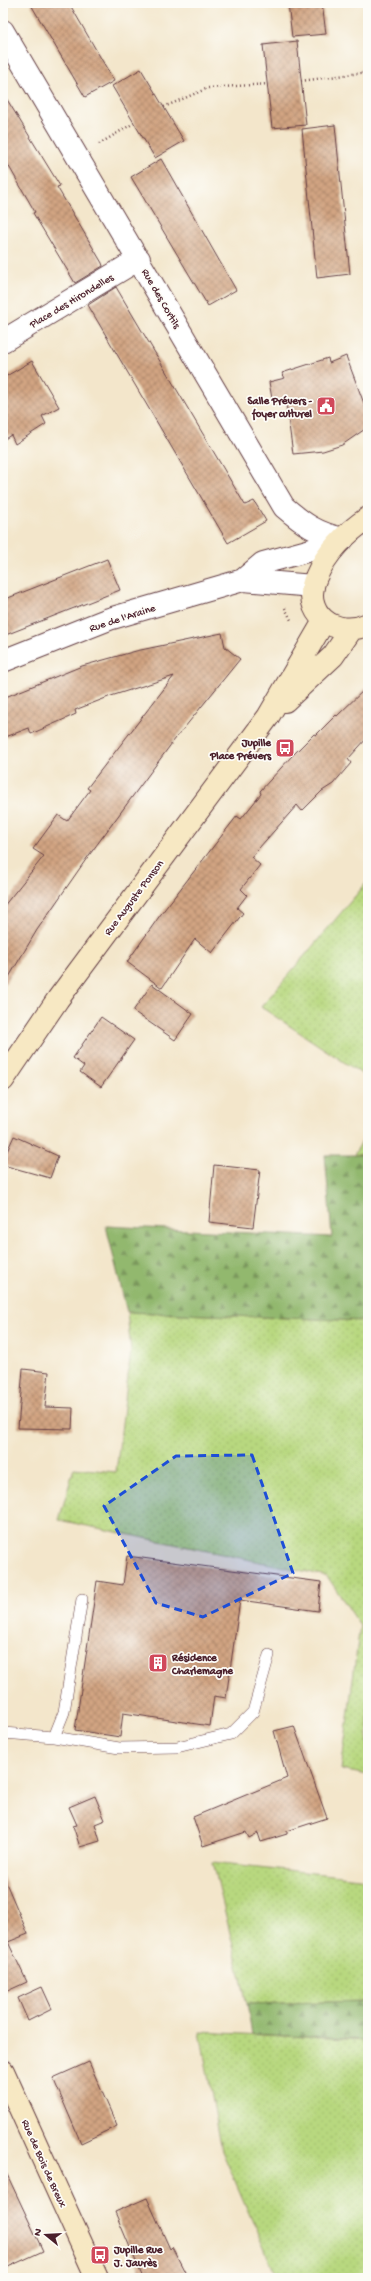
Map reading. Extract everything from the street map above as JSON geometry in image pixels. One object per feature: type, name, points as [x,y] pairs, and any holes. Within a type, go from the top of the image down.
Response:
[{"type":"street","name":"Rue des Cortils","points":[[6,44],[78,157],[284,507],[304,524],[338,544]]},
{"type":"street","name":"Place des Hirondelles","points":[[3,341],[138,259]]},
{"type":"street","points":[[360,627],[341,629],[324,621],[314,605],[312,586],[325,560],[338,544],[368,518]]},
{"type":"street","points":[[243,580],[263,563],[338,544]]},
{"type":"street","points":[[243,580],[312,586]]},
{"type":"street","name":"Rue de l'Araine","points":[[3,661],[109,619],[243,580]]},
{"type":"street","name":"Rue Auguste Ponson","points":[[3,1080],[58,999],[268,717],[324,621]]},
{"type":"street","name":"Rue Auguste Ponson","points":[[268,717],[333,656],[360,627]]},
{"type":"street","name":"Rue de Bois de Breux","points":[[3,2071],[97,2278]]},
{"type":"lane","points":[[54,1736],[64,1712],[82,1599]]},
{"type":"lane","points":[[3,1733],[54,1736],[119,1748],[177,1747],[231,1734],[253,1712],[269,1655]]},
{"type":"path","points":[[301,81],[368,72]]},
{"type":"path","points":[[164,107],[208,88],[267,84]]},
{"type":"path","points":[[78,157],[134,123]]},
{"type":"highlighted area","points":[[252,1455],[293,1573],[203,1617],[156,1603],[104,1506],[176,1456]]},
{"type":"green space","points":[[368,881],[368,1078],[261,1007]]},
{"type":"green space","points":[[368,1131],[368,1155],[354,1155]]},
{"type":"green space","points":[[325,1155],[368,1155],[368,1321],[127,1312],[106,1226],[332,1237]]},
{"type":"green space","points":[[127,1312],[368,1321],[368,1775],[341,1770],[360,1625],[327,1576],[59,1520],[74,1468],[116,1472],[131,1351]]},
{"type":"green space","points":[[213,1862],[368,1879],[368,2001],[247,2004]]},
{"type":"green space","points":[[368,2001],[368,2040],[252,2034],[247,2004]]},
{"type":"green space","points":[[200,2032],[368,2040],[368,2278],[277,2278],[222,2151]]},
{"type":"building","points":[[30,3],[69,3],[114,81],[85,97]]},
{"type":"building","points":[[288,3],[322,3],[326,34],[292,37]]},
{"type":"building","points":[[297,41],[306,125],[272,128],[263,45]]},
{"type":"building","points":[[141,69],[184,141],[155,158],[112,86]]},
{"type":"building","points":[[3,93],[60,186],[57,187],[102,263],[103,266],[75,283],[33,213],[35,212],[3,156]]},
{"type":"building","points":[[335,125],[350,274],[317,278],[302,129]]},
{"type":"building","points":[[161,159],[236,290],[208,306],[131,177]]},
{"type":"building","points":[[116,287],[245,505],[254,501],[266,521],[228,543],[88,305]]},
{"type":"building","name":"Salle Prévers - foyer culturel","points":[[346,356],[368,414],[368,427],[342,445],[323,451],[293,454],[286,403],[273,404],[269,382],[285,378],[282,373],[328,358],[329,363]]},
{"type":"building","points":[[32,361],[59,407],[42,416],[46,424],[15,444],[11,435],[3,440],[3,378]]},
{"type":"building","points":[[107,559],[120,590],[3,636],[3,600]]},
{"type":"building","points":[[222,633],[225,647],[240,659],[172,743],[87,858],[37,930],[3,987],[3,907],[44,856],[33,849],[58,815],[67,821],[90,790],[87,788],[174,676],[111,696],[75,710],[76,714],[31,734],[29,728],[3,738],[3,698],[82,666],[136,651]]},
{"type":"building","points":[[368,686],[368,737],[348,759],[351,763],[333,784],[322,791],[302,811],[297,805],[251,857],[260,865],[241,889],[247,895],[237,908],[243,913],[212,953],[195,939],[162,988],[127,962],[161,914],[237,816],[241,819],[261,794],[260,791],[291,757],[314,734],[316,735]]},
{"type":"building","points":[[152,984],[193,1014],[175,1040],[133,1011]]},
{"type":"building","points":[[101,1017],[134,1040],[101,1087],[80,1072],[84,1066],[73,1058]]},
{"type":"building","points":[[14,1136],[58,1156],[50,1178],[3,1165],[3,1160]]},
{"type":"building","points":[[214,1165],[260,1170],[253,1227],[209,1222]]},
{"type":"building","points":[[23,1369],[49,1372],[45,1407],[73,1408],[72,1429],[18,1428]]},
{"type":"building","points":[[127,1556],[321,1582],[318,1611],[240,1600],[226,1698],[214,1696],[210,1726],[123,1713],[120,1737],[75,1730],[97,1581],[123,1585]]},
{"type":"building","points":[[294,1726],[327,1818],[287,1831],[287,1834],[261,1842],[258,1833],[249,1838],[246,1832],[203,1846],[193,1817],[287,1778],[274,1731]]},
{"type":"building","points":[[95,1796],[105,1820],[95,1824],[100,1841],[80,1847],[73,1826],[77,1825],[69,1807]]},
{"type":"building","points":[[3,1876],[28,1934],[8,1942],[27,1982],[3,1993]]},
{"type":"building","points":[[42,1987],[52,2009],[28,2021],[18,1998]]},
{"type":"building","points":[[89,2062],[117,2126],[81,2143],[53,2078]]},
{"type":"building","points":[[3,2166],[43,2251],[8,2267],[3,2255]]},
{"type":"building","points":[[147,2198],[170,2249],[172,2247],[188,2278],[143,2278],[115,2212]]},
{"type":"place","name":"Salle Prévers - foyer culturel","points":[[326,406]]},
{"type":"place","name":"Jupille Place Prévers","points":[[285,748]]},
{"type":"place","name":"Résidence Charlemagne","points":[[158,1663]]},
{"type":"place","name":"Jupille Rue J. Jaurès","points":[[100,2255]]}]
